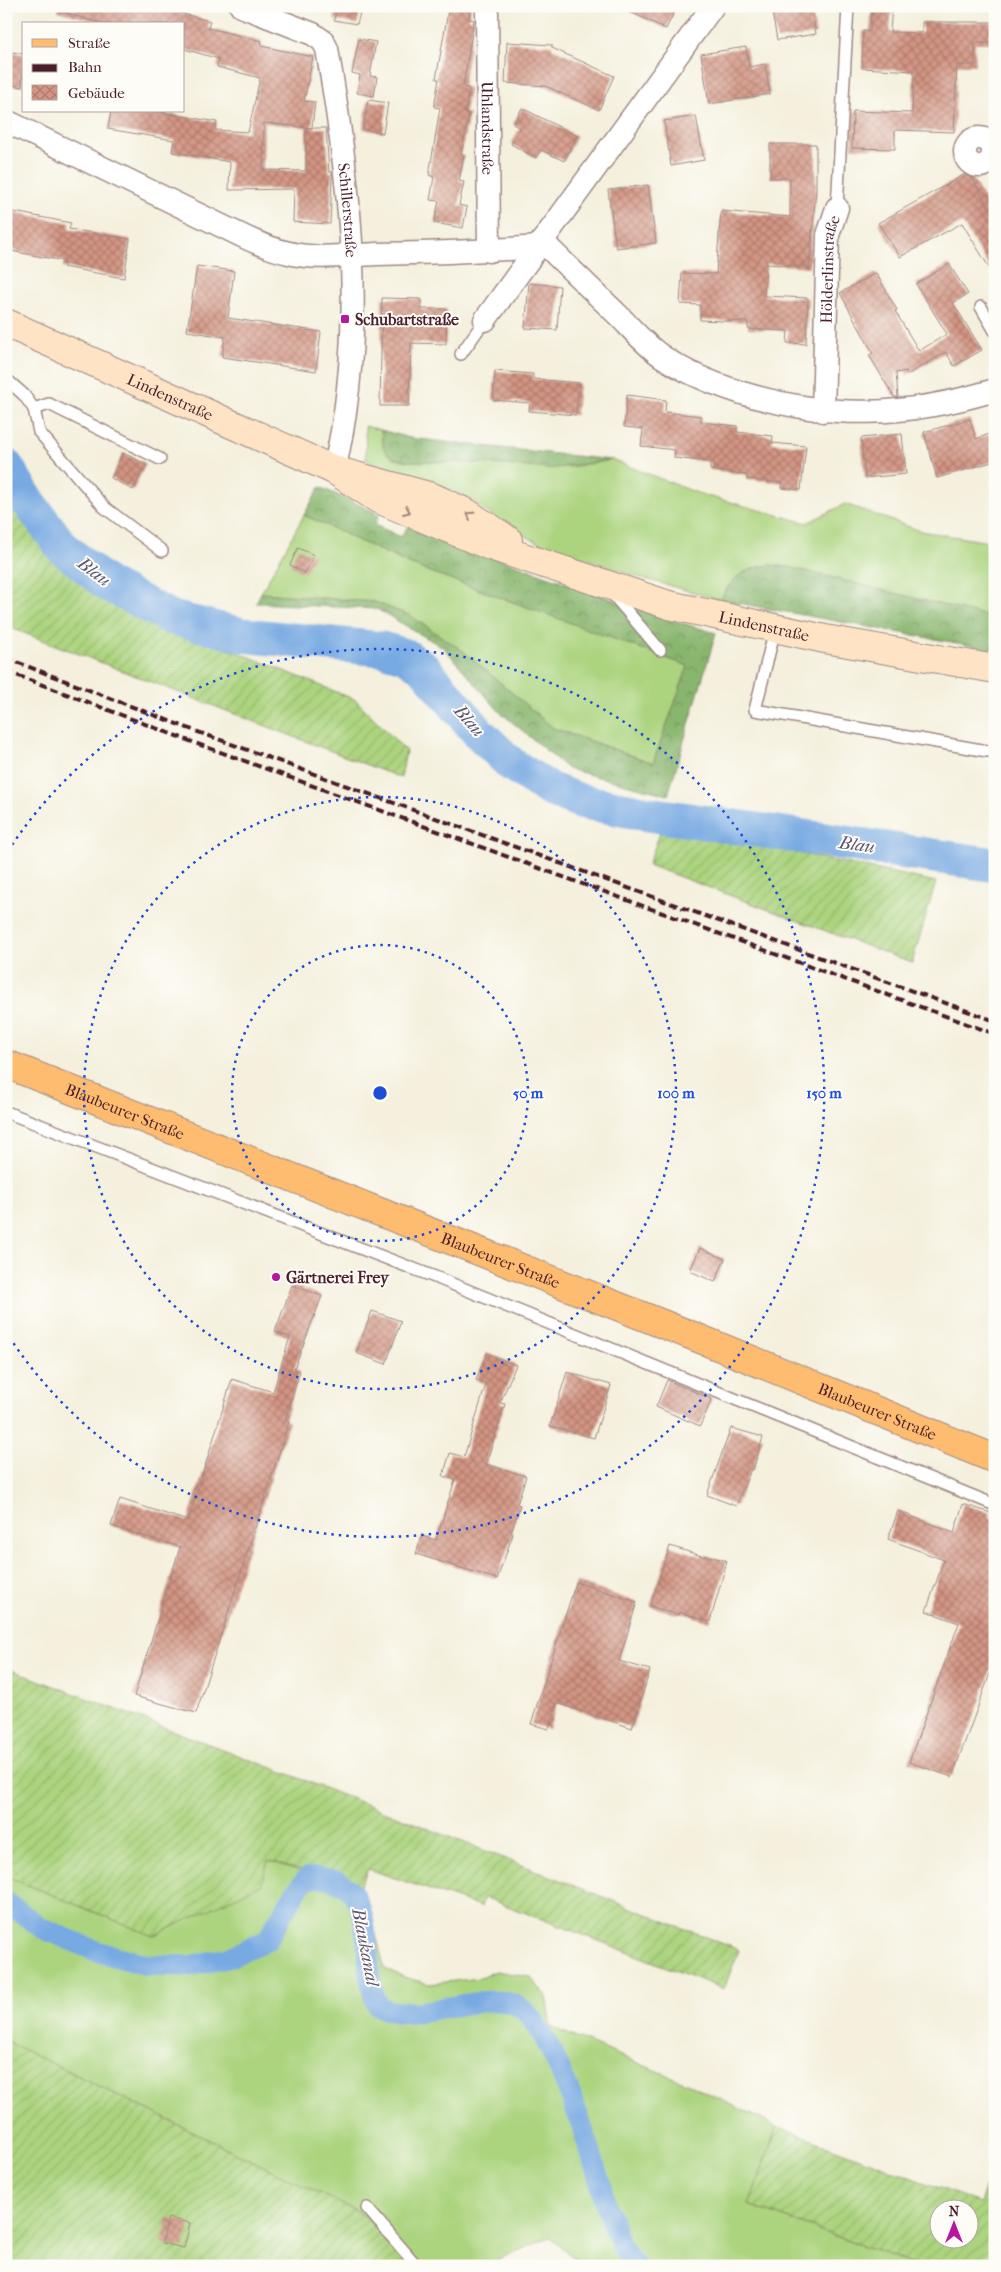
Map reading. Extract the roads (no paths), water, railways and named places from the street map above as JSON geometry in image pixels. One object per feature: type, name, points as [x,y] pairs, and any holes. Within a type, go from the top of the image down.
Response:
[{"type":"main road","name":"Blaubeurer Straße","points":[[6,1064],[680,1331],[995,1459]]},
{"type":"street","name":"Schillerstraße","points":[[241,6],[313,34],[323,41],[327,49],[348,210],[351,255],[350,392],[334,470]]},
{"type":"street","name":"Uhlandstraße","points":[[487,6],[489,251]]},
{"type":"street","points":[[485,320],[713,6]]},
{"type":"street","points":[[6,122],[267,247],[290,254],[312,256],[489,251],[540,244]]},
{"type":"street","name":"Hölderlinstraße","points":[[823,411],[828,235],[837,208]]},
{"type":"street","points":[[540,244],[662,356],[693,374],[732,389],[770,401],[823,411],[883,412],[922,408],[959,401],[995,390]]},
{"type":"street","name":"Lindenstraße","points":[[6,323],[334,470],[378,499],[490,546],[668,605],[775,629],[995,669]]},
{"type":"lane","name":"Hölderlinstraße","points":[[837,208],[848,6]]},
{"type":"lane","points":[[981,307],[995,332]]},
{"type":"lane","points":[[461,354],[485,320]]},
{"type":"lane","points":[[6,379],[24,395],[34,409],[39,432],[104,507],[162,551]]},
{"type":"lane","points":[[34,409],[49,404],[160,459]]},
{"type":"lane","points":[[605,584],[660,650]]},
{"type":"lane","points":[[775,629],[755,710],[987,752]]},
{"type":"lane","points":[[6,1112],[440,1279],[995,1504]]},
{"type":"lane","points":[[367,2208],[417,2266]]},
{"type":"waterway","name":"Blau","points":[[6,466],[29,503],[63,548],[107,584],[172,618],[242,635],[382,649],[406,656],[424,668],[479,733],[511,764],[549,789],[580,801],[648,814],[995,865]]},
{"type":"waterway","name":"Blaukanal","points":[[6,1902],[42,1928],[96,1951],[147,1965],[189,1966],[228,1958],[267,1940],[297,1890],[307,1878],[331,1879],[348,1888],[358,1903],[364,1921],[372,1986],[377,2005],[392,2011],[409,2012],[489,2001],[506,2002],[521,2008],[535,2023],[550,2049],[572,2099],[616,2234],[627,2256],[635,2266]]},
{"type":"railway","points":[[6,658],[190,729],[995,1021]]},
{"type":"railway","points":[[6,671],[187,740],[995,1034]]},
{"type":"place","name":"Schubartstraße","points":[[345,319]]},
{"type":"place","name":"Gärtnerei Frey","points":[[276,1277]]}]
